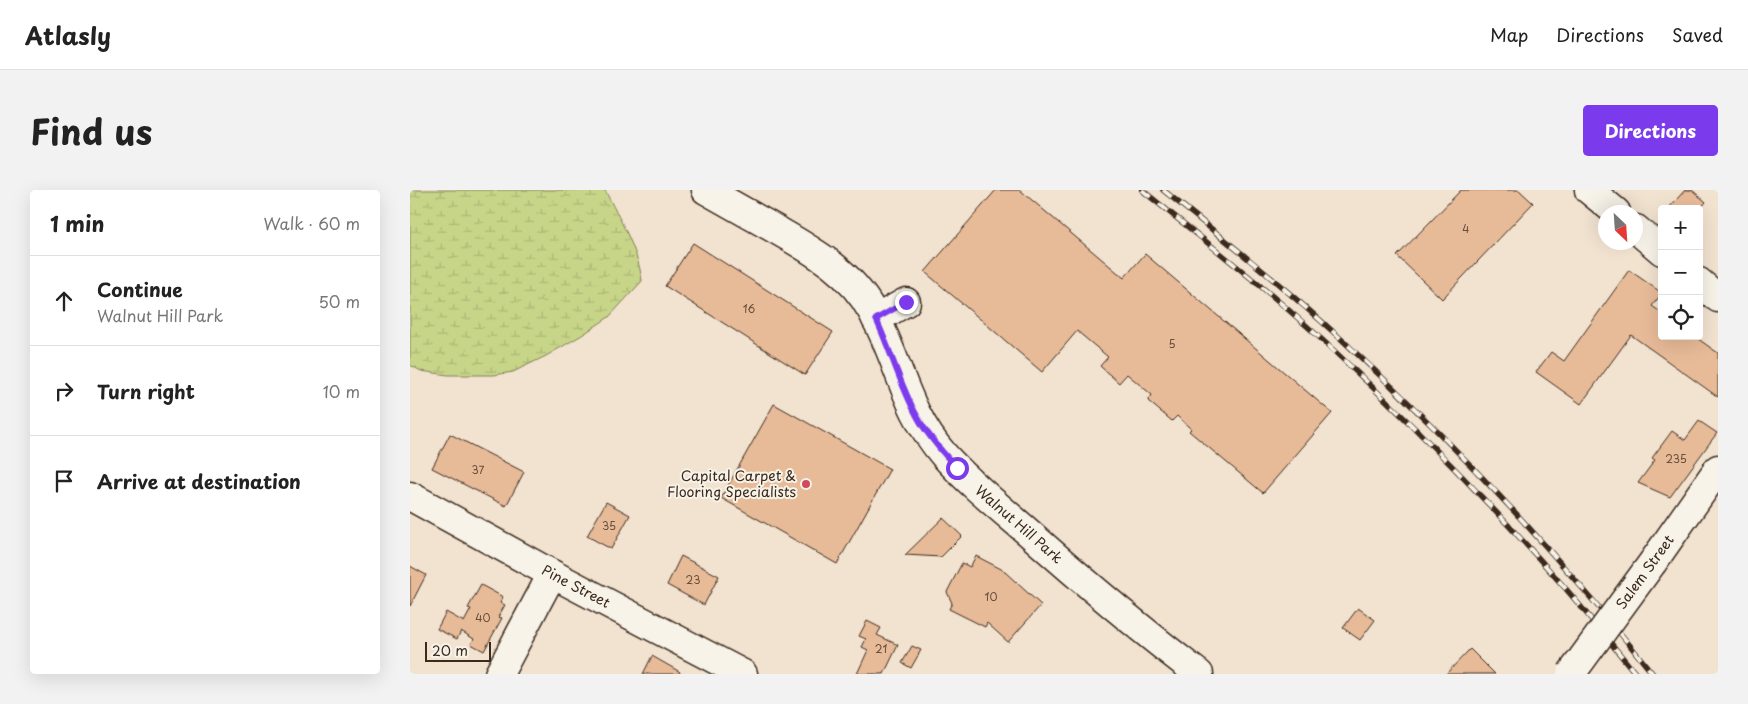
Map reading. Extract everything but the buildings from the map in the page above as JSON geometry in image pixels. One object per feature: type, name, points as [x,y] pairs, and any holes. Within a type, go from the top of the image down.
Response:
[{"type":"street","name":"Walnut Hill Park","points":[[706,190],[813,251],[834,266],[855,286],[876,319],[912,407],[922,426],[944,454],[966,478],[1079,576],[1199,674]]},
{"type":"street","points":[[1589,190],[1607,205]]},
{"type":"street","points":[[1643,235],[1661,250]]},
{"type":"street","points":[[1703,285],[1718,298]]},
{"type":"street","points":[[876,319],[906,302]]},
{"type":"street","name":"Salem Street","points":[[1571,674],[1718,469]]},
{"type":"street","name":"Pine Street","points":[[410,496],[725,670]]},
{"type":"street","points":[[499,674],[552,574]]},
{"type":"green space","points":[[410,190],[605,190],[632,245],[642,281],[609,317],[546,356],[513,372],[494,375],[448,375],[421,371],[410,365]]},
{"type":"railway","points":[[1142,190],[1285,307],[1392,406],[1481,496],[1538,558],[1636,674]]},
{"type":"railway","points":[[1163,190],[1253,262],[1318,319],[1432,426],[1548,549],[1653,674]]},
{"type":"place","name":"Capital Carpet & Flooring Specialists","points":[[806,484]]},
{"type":"route","points":[[906,302],[876,319],[885,337],[905,391],[922,426],[957,468]]}]
